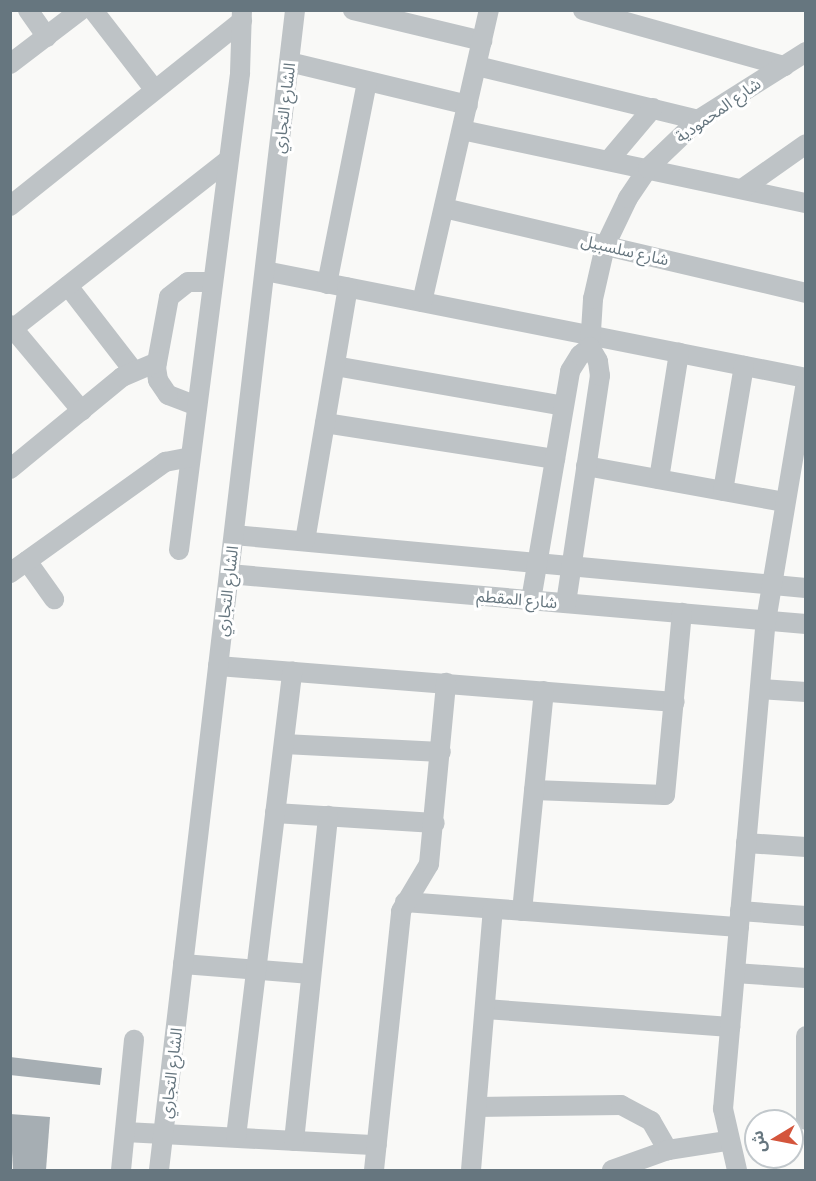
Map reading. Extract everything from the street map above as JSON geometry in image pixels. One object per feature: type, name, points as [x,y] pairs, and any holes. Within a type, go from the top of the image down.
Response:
[{"type":"street","points":[[28,10],[47,37]]},
{"type":"street","points":[[10,64],[81,10]]},
{"type":"street","points":[[93,10],[154,89]]},
{"type":"street","name":"الشارع التجاري","points":[[159,1170],[295,10]]},
{"type":"street","points":[[353,10],[482,41]]},
{"type":"street","points":[[422,302],[489,10]]},
{"type":"street","points":[[583,10],[604,13],[783,66]]},
{"type":"street","points":[[10,206],[242,16]]},
{"type":"street","points":[[179,550],[228,160],[242,16]]},
{"type":"street","name":"شارع المحمودية","points":[[590,341],[592,299],[605,246],[628,198],[648,168],[698,120],[806,52]]},
{"type":"street","points":[[289,62],[468,105]]},
{"type":"street","points":[[477,66],[698,120]]},
{"type":"street","points":[[327,284],[367,82]]},
{"type":"street","points":[[609,160],[652,108]]},
{"type":"street","points":[[462,130],[806,202]]},
{"type":"street","points":[[742,189],[806,144]]},
{"type":"street","points":[[82,411],[12,328],[228,160]]},
{"type":"street","name":"شارع سلسبيل","points":[[444,208],[806,293]]},
{"type":"street","points":[[265,271],[422,302],[590,341],[679,353],[806,378]]},
{"type":"street","points":[[197,406],[178,402],[164,391],[157,374],[157,362],[166,308],[173,292],[188,282],[213,282]]},
{"type":"street","points":[[68,286],[133,370]]},
{"type":"street","points":[[305,541],[348,288]]},
{"type":"street","points":[[531,600],[573,366],[590,341]]},
{"type":"street","points":[[566,603],[600,376],[598,361],[590,341]]},
{"type":"street","points":[[659,479],[679,353]]},
{"type":"street","points":[[13,462],[133,370],[157,362]]},
{"type":"street","points":[[335,366],[564,406]]},
{"type":"street","points":[[723,491],[744,366]]},
{"type":"street","points":[[737,1170],[727,1141],[723,1109],[739,919],[766,621],[784,502],[806,382]]},
{"type":"street","points":[[325,423],[555,459]]},
{"type":"street","points":[[54,599],[19,567],[165,462],[190,458]]},
{"type":"street","points":[[586,466],[784,502]]},
{"type":"street","points":[[234,535],[806,588]]},
{"type":"street","name":"شارع المقطم","points":[[229,574],[806,624]]},
{"type":"street","points":[[534,790],[665,795],[682,613]]},
{"type":"street","points":[[218,666],[675,702]]},
{"type":"street","points":[[236,1137],[292,671]]},
{"type":"street","points":[[374,1170],[400,911],[424,878],[435,823],[446,683]]},
{"type":"street","points":[[760,689],[806,692]]},
{"type":"street","points":[[522,911],[544,691]]},
{"type":"street","points":[[284,744],[441,752]]},
{"type":"street","points":[[275,813],[435,823]]},
{"type":"street","points":[[294,1140],[328,816]]},
{"type":"street","points":[[746,843],[806,847]]},
{"type":"street","points":[[405,902],[522,911],[739,919],[806,916]]},
{"type":"street","points":[[471,1170],[493,909]]},
{"type":"street","points":[[183,964],[311,974]]},
{"type":"street","points":[[735,973],[806,978]]},
{"type":"street","points":[[485,1009],[730,1027]]},
{"type":"street","points":[[806,1036],[806,1120]]},
{"type":"street","points":[[121,1170],[134,1040]]},
{"type":"street","points":[[477,1107],[621,1105],[651,1121],[668,1150]]},
{"type":"street","points":[[125,1132],[377,1145]]},
{"type":"street","points":[[612,1170],[645,1165],[668,1150],[727,1141]]},
{"type":"building","points":[[10,1057],[102,1068],[100,1085],[10,1075]]},
{"type":"building","points":[[10,1114],[50,1117],[46,1170],[13,1170]]}]
